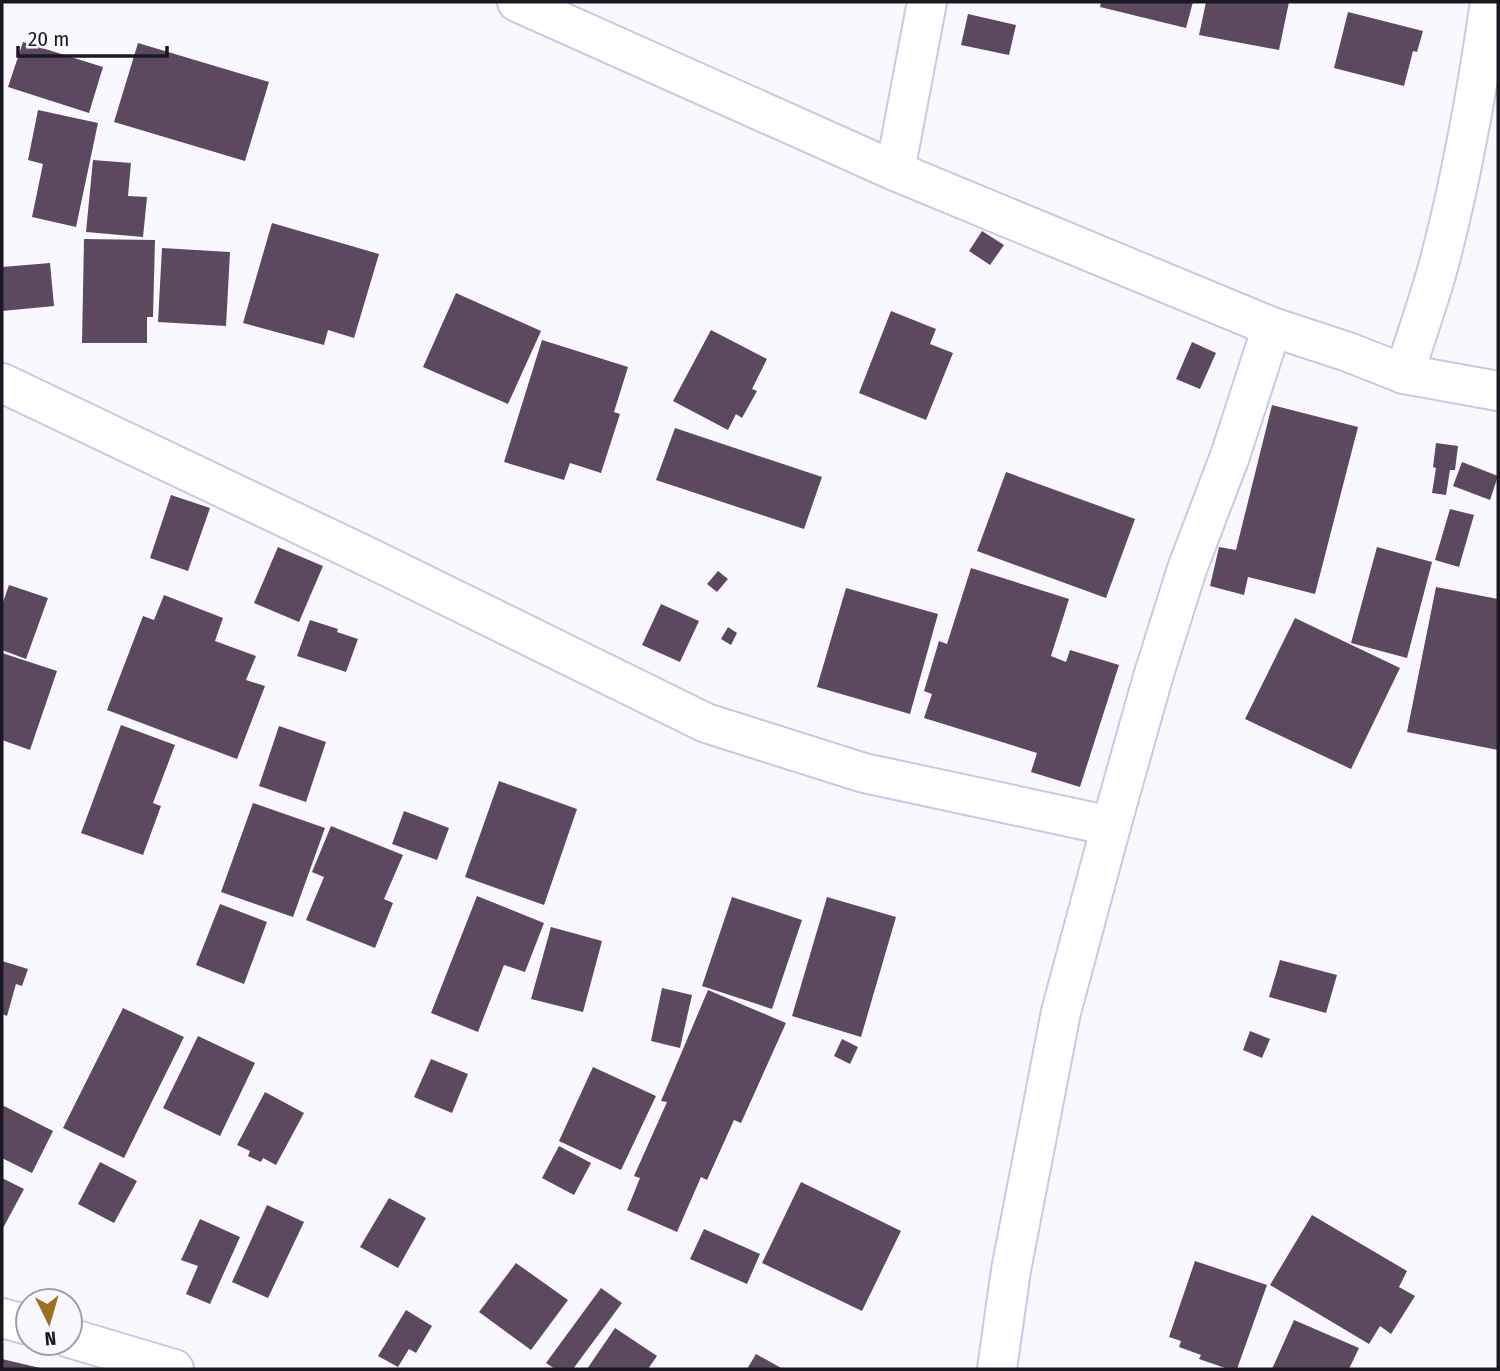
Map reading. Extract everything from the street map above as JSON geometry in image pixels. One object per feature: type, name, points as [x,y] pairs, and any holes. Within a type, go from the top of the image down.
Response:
[{"type":"street","points":[[517,2],[895,171],[1272,327],[1404,374],[1498,391]]},
{"type":"street","points":[[895,171],[927,2]]},
{"type":"street","points":[[1404,374],[1437,271],[1459,179],[1490,2]]},
{"type":"street","points":[[997,1369],[1010,1270],[1061,1012],[1153,677],[1186,569],[1230,456],[1272,327]]},
{"type":"street","points":[[2,383],[368,557],[706,723],[864,773],[1111,826]]},
{"type":"street","points":[[84,1342],[174,1369]]},
{"type":"building","points":[[1101,2],[1193,2],[1186,28],[1100,7]]},
{"type":"building","points":[[1206,2],[1289,2],[1279,50],[1199,35]]},
{"type":"building","points":[[1348,12],[1423,31],[1417,52],[1413,51],[1404,86],[1334,68]]},
{"type":"building","points":[[968,14],[1016,25],[1009,55],[961,45]]},
{"type":"building","points":[[23,42],[103,67],[89,113],[8,87]]},
{"type":"building","points":[[138,43],[269,82],[245,161],[114,122]]},
{"type":"building","points":[[38,110],[98,123],[76,227],[32,217],[43,164],[28,160]]},
{"type":"building","points":[[93,160],[131,163],[128,196],[147,197],[143,237],[86,232]]},
{"type":"building","points":[[272,223],[379,254],[354,338],[328,330],[324,345],[243,323]]},
{"type":"building","points":[[982,231],[1004,245],[990,265],[969,251]]},
{"type":"building","points":[[84,239],[155,240],[153,317],[147,317],[147,343],[82,343]]},
{"type":"building","points":[[162,248],[230,252],[226,326],[158,322]]},
{"type":"building","points":[[50,263],[54,306],[2,311],[2,267]]},
{"type":"building","points":[[456,293],[541,331],[508,404],[423,367]]},
{"type":"building","points":[[891,311],[936,329],[930,344],[953,353],[926,420],[859,393]]},
{"type":"building","points":[[711,330],[767,359],[752,389],[757,391],[742,418],[736,414],[728,430],[673,401]]},
{"type":"building","points":[[542,340],[628,367],[614,412],[620,414],[601,473],[570,463],[564,480],[504,462]]},
{"type":"building","points":[[1192,342],[1216,353],[1200,389],[1176,379]]},
{"type":"building","points":[[1272,405],[1358,427],[1315,594],[1248,577],[1244,595],[1210,586],[1219,547],[1236,550]]},
{"type":"building","points":[[675,428],[822,477],[804,529],[656,480]]},
{"type":"building","points":[[1436,443],[1458,446],[1455,470],[1450,470],[1446,495],[1432,493]]},
{"type":"building","points":[[1462,462],[1498,476],[1490,500],[1453,486]]},
{"type":"building","points":[[1006,472],[1135,519],[1106,598],[977,551]]},
{"type":"building","points":[[171,495],[210,508],[188,571],[150,558]]},
{"type":"building","points":[[1450,509],[1474,515],[1459,567],[1435,560]]},
{"type":"building","points":[[278,547],[323,566],[299,622],[254,603]]},
{"type":"building","points":[[1377,547],[1432,562],[1407,658],[1351,643]]},
{"type":"building","points":[[971,568],[1069,599],[1051,656],[1066,662],[1070,650],[1119,665],[1080,787],[1031,772],[1037,753],[924,718],[932,694],[924,691],[939,641],[947,644]]},
{"type":"building","points":[[718,571],[728,579],[717,592],[707,584]]},
{"type":"building","points":[[9,585],[48,598],[26,659],[2,650],[2,605]]},
{"type":"building","points":[[1436,587],[1498,599],[1498,750],[1407,732]]},
{"type":"building","points":[[846,588],[938,614],[910,714],[817,687]]},
{"type":"building","points":[[164,595],[223,618],[215,641],[256,656],[246,680],[265,686],[237,759],[107,710],[143,616],[154,620]]},
{"type":"building","points":[[661,604],[699,621],[680,662],[642,645]]},
{"type":"building","points":[[1295,618],[1400,668],[1351,769],[1245,719]]},
{"type":"building","points":[[310,620],[358,639],[346,672],[297,656]]},
{"type":"building","points":[[728,627],[737,633],[731,645],[721,639]]},
{"type":"building","points":[[2,653],[57,671],[30,750],[2,740]]},
{"type":"building","points":[[121,725],[175,745],[153,803],[161,806],[143,855],[81,833]]},
{"type":"building","points":[[279,726],[326,742],[306,802],[259,786]]},
{"type":"building","points":[[499,781],[577,809],[544,905],[465,877]]},
{"type":"building","points":[[253,803],[325,828],[293,917],[221,892]]},
{"type":"building","points":[[404,811],[449,828],[437,860],[392,844]]},
{"type":"building","points":[[331,826],[403,855],[384,899],[393,903],[375,948],[306,920],[324,877],[312,872]]},
{"type":"building","points":[[477,896],[544,923],[525,972],[504,965],[478,1032],[431,1013]]},
{"type":"building","points":[[732,897],[802,920],[772,1009],[702,986]]},
{"type":"building","points":[[827,897],[896,917],[861,1037],[792,1016]]},
{"type":"building","points":[[220,904],[267,922],[244,984],[196,965]]},
{"type":"building","points":[[551,927],[602,941],[583,1012],[531,999]]},
{"type":"building","points":[[1280,960],[1337,975],[1326,1013],[1269,997]]},
{"type":"building","points":[[2,961],[28,969],[22,986],[16,984],[7,1016],[2,1014]]},
{"type":"building","points":[[662,988],[692,995],[680,1048],[651,1041]]},
{"type":"building","points":[[708,990],[786,1023],[741,1123],[734,1120],[707,1180],[701,1177],[677,1232],[627,1210],[640,1178],[634,1176],[667,1102],[661,1101]]},
{"type":"building","points":[[123,1008],[184,1037],[124,1158],[63,1128]]},
{"type":"building","points":[[1250,1031],[1270,1039],[1262,1058],[1243,1050]]},
{"type":"building","points":[[198,1036],[255,1063],[220,1136],[163,1108]]},
{"type":"building","points":[[842,1039],[858,1047],[850,1064],[834,1056]]},
{"type":"building","points":[[431,1059],[468,1074],[452,1113],[414,1097]]},
{"type":"building","points":[[593,1067],[656,1096],[621,1170],[559,1141]]},
{"type":"building","points":[[265,1092],[304,1113],[276,1165],[263,1158],[261,1162],[248,1156],[250,1151],[237,1145]]},
{"type":"building","points":[[2,1105],[53,1131],[32,1173],[2,1158]]},
{"type":"building","points":[[559,1146],[591,1163],[574,1195],[542,1178]]},
{"type":"building","points":[[100,1162],[137,1181],[114,1223],[78,1204]]},
{"type":"building","points":[[2,1178],[24,1189],[2,1230]]},
{"type":"building","points":[[801,1182],[901,1231],[862,1311],[762,1263]]},
{"type":"building","points":[[389,1198],[426,1218],[398,1268],[360,1247]]},
{"type":"building","points":[[267,1205],[304,1222],[268,1298],[232,1282]]},
{"type":"building","points":[[1312,1215],[1407,1271],[1399,1287],[1415,1296],[1391,1334],[1380,1326],[1369,1344],[1270,1285]]},
{"type":"building","points":[[200,1219],[240,1237],[210,1304],[186,1294],[198,1266],[181,1260]]},
{"type":"building","points":[[704,1229],[760,1254],[747,1284],[690,1259]]},
{"type":"building","points":[[1195,1261],[1267,1285],[1237,1369],[1228,1369],[1199,1359],[1201,1355],[1179,1347],[1181,1341],[1169,1337]]},
{"type":"building","points":[[516,1263],[568,1300],[531,1350],[479,1312]]},
{"type":"building","points":[[601,1288],[622,1303],[573,1369],[555,1369],[546,1363]]},
{"type":"building","points":[[406,1310],[432,1326],[416,1353],[409,1349],[398,1367],[378,1356]]},
{"type":"building","points":[[1294,1320],[1359,1348],[1349,1369],[1272,1369]]},
{"type":"building","points":[[615,1328],[657,1356],[648,1369],[587,1369]]},
{"type":"building","points":[[756,1354],[783,1369],[747,1369]]},
{"type":"building","points":[[2,1359],[40,1368],[40,1369],[2,1369]]}]
